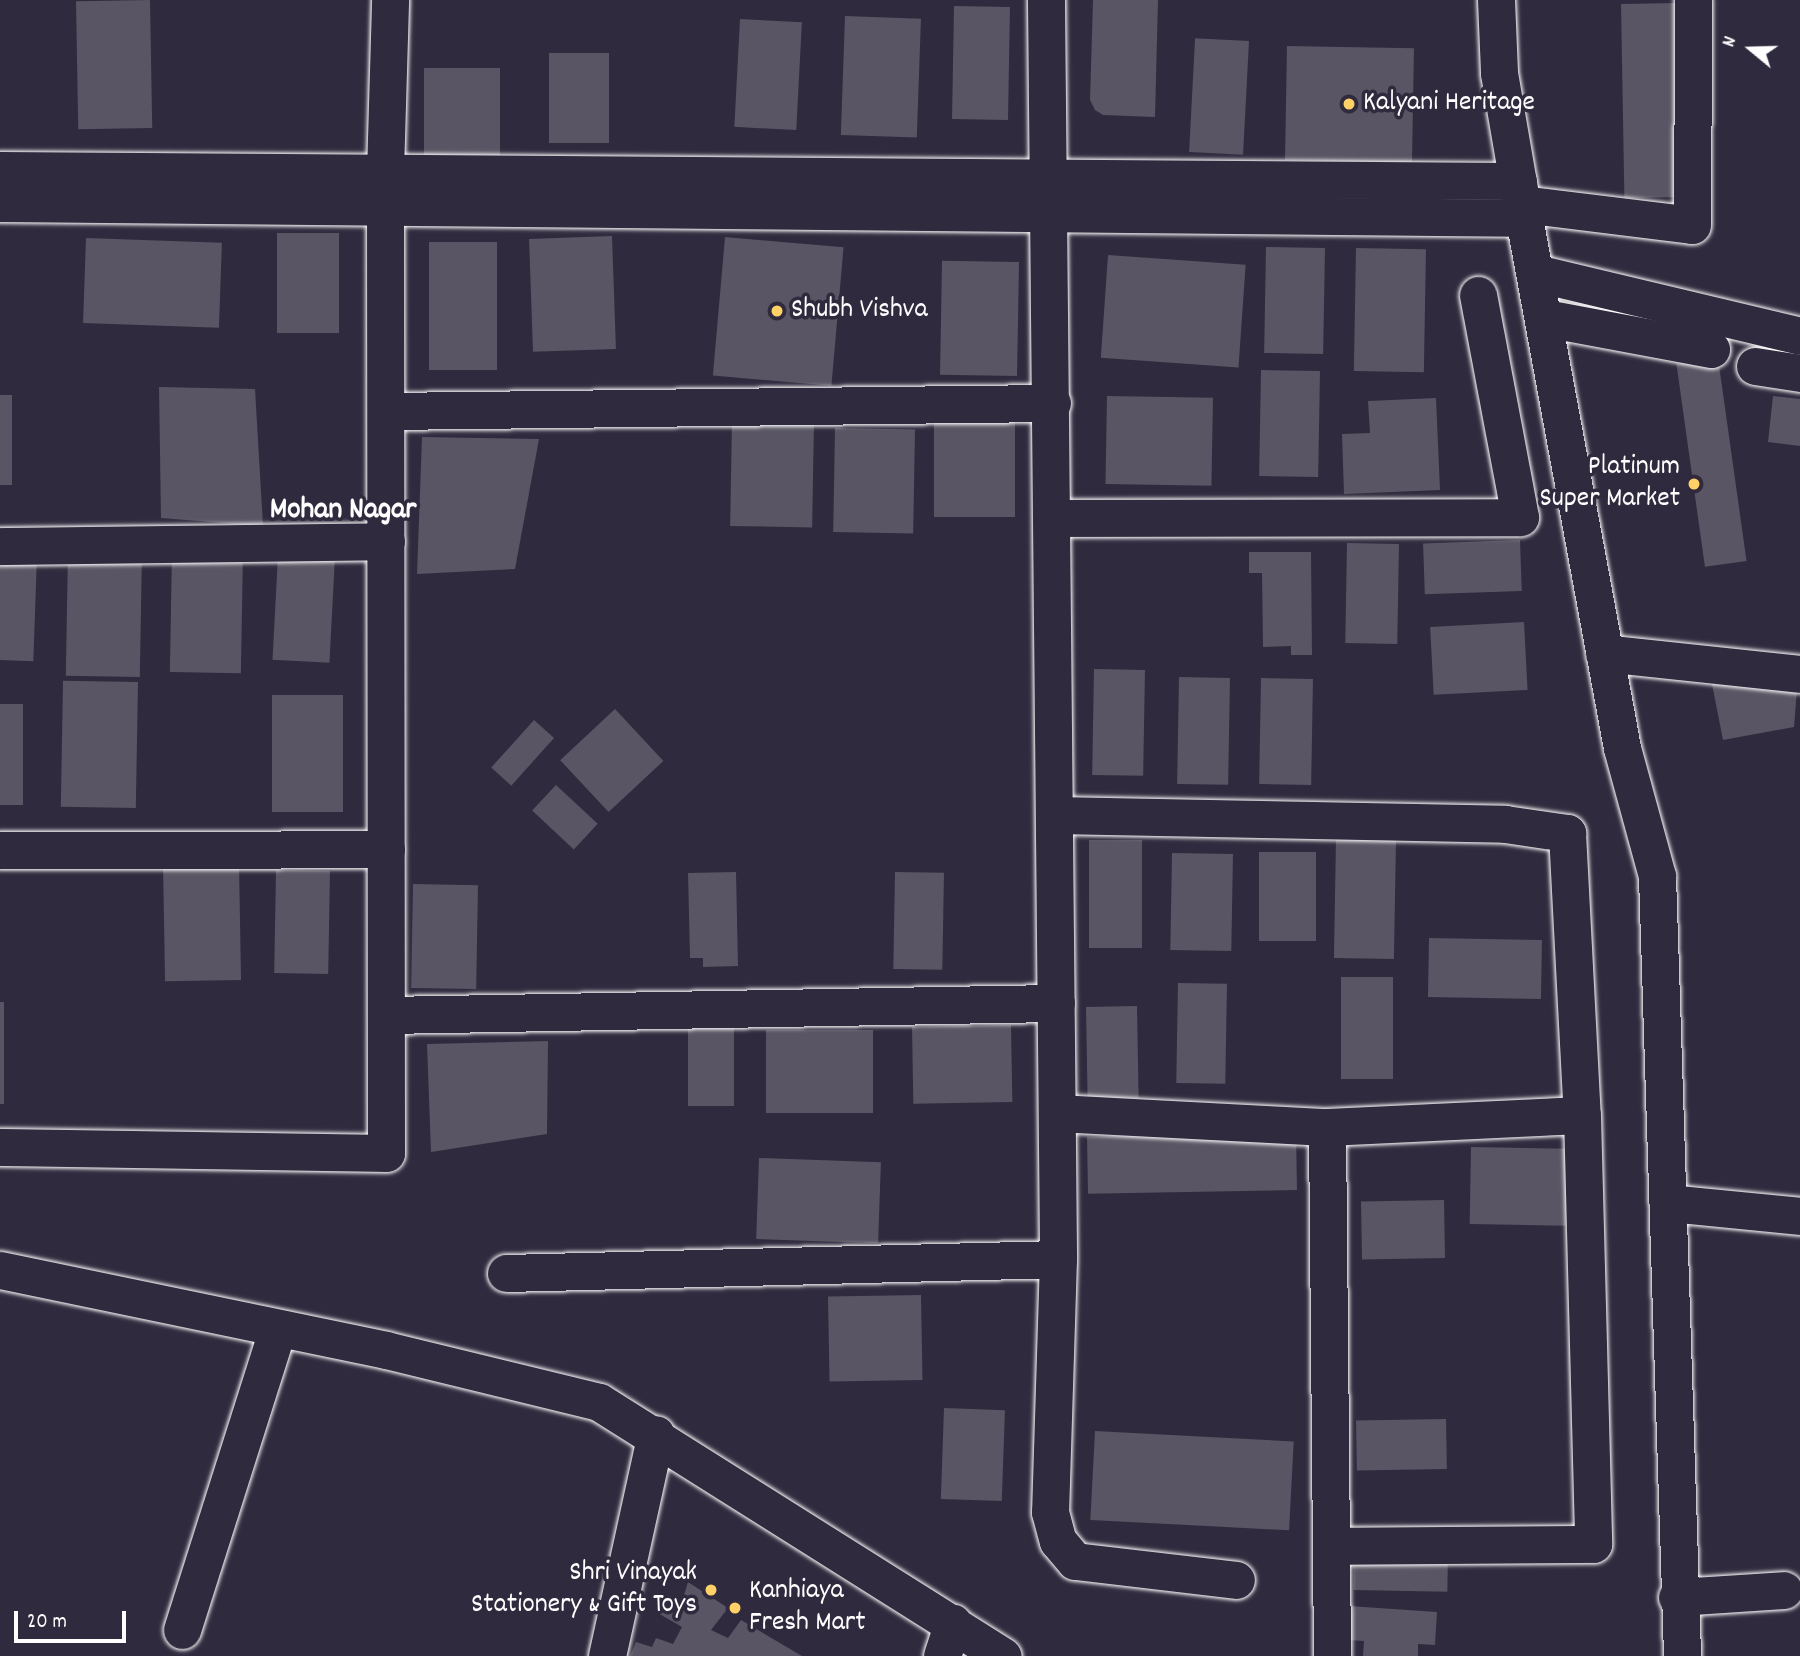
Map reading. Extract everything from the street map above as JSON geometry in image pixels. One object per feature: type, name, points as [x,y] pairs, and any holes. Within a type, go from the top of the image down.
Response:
[{"type":"street","points":[[0,1147],[386,1153],[386,190],[390,0]]},
{"type":"street","points":[[1046,0],[1052,403],[1058,1259],[1050,1513],[1058,1541],[1075,1561],[1236,1580]]},
{"type":"street","points":[[1496,0],[1499,73],[1604,653],[1622,748],[1657,876],[1677,1597],[1674,1652]]},
{"type":"street","points":[[0,203],[386,190],[1049,175],[1521,201],[1692,225],[1693,0]]},
{"type":"street","points":[[0,170],[386,190],[1050,217],[1521,201]]},
{"type":"street","points":[[1536,273],[1800,336]]},
{"type":"street","points":[[1052,518],[1520,517],[1478,295]]},
{"type":"street","points":[[1545,318],[1711,349]]},
{"type":"street","points":[[1755,366],[1800,373]]},
{"type":"street","points":[[386,411],[1052,403]]},
{"type":"street","points":[[0,546],[386,541]]},
{"type":"street","points":[[1604,653],[1800,674]]},
{"type":"street","points":[[1055,815],[1505,824],[1567,833],[1582,1115],[1593,1544],[1331,1546]]},
{"type":"street","points":[[0,850],[386,849]]},
{"type":"street","points":[[386,1016],[1056,1003]]},
{"type":"street","points":[[1057,1113],[1327,1127],[1582,1115]]},
{"type":"street","points":[[1327,1127],[1332,1656]]},
{"type":"street","points":[[1668,1203],[1800,1216]]},
{"type":"street","points":[[506,1273],[1058,1259]]},
{"type":"street","points":[[0,1270],[277,1330],[386,1350],[599,1402],[656,1434],[957,1642],[1003,1656]]},
{"type":"street","points":[[182,1630],[277,1330]]},
{"type":"street","points":[[607,1656],[656,1434]]},
{"type":"street","points":[[1677,1597],[1784,1590]]},
{"type":"building","points":[[150,0],[152,128],[78,129],[76,1]]},
{"type":"building","points":[[1093,0],[1158,0],[1155,117],[1103,115],[1095,110],[1090,100]]},
{"type":"building","points":[[1678,3],[1681,197],[1624,198],[1621,4]]},
{"type":"building","points":[[954,6],[1010,7],[1008,120],[952,119]]},
{"type":"building","points":[[845,16],[921,19],[917,138],[841,135]]},
{"type":"building","points":[[740,19],[802,22],[796,130],[734,127]]},
{"type":"building","points":[[1195,38],[1249,41],[1243,155],[1189,152]]},
{"type":"building","name":"Kalyani Heritage","points":[[1287,46],[1414,48],[1412,162],[1285,160]]},
{"type":"building","points":[[549,53],[609,53],[609,143],[549,143]]},
{"type":"building","points":[[424,68],[500,68],[500,163],[424,163]]},
{"type":"building","points":[[277,233],[339,233],[339,333],[277,333]]},
{"type":"building","points":[[612,236],[616,349],[533,352],[529,239]]},
{"type":"building","name":"Shubh Vishva","points":[[725,237],[844,247],[831,386],[713,375]]},
{"type":"building","points":[[86,238],[222,243],[219,328],[83,323]]},
{"type":"building","points":[[429,242],[497,242],[497,370],[429,370]]},
{"type":"building","points":[[1266,247],[1325,248],[1323,354],[1264,353]]},
{"type":"building","points":[[1356,248],[1426,249],[1424,372],[1354,371]]},
{"type":"building","points":[[1108,255],[1246,265],[1238,367],[1101,358]]},
{"type":"building","points":[[942,261],[1019,262],[1017,376],[940,375]]},
{"type":"building","points":[[1718,358],[1747,561],[1705,567],[1676,364]]},
{"type":"building","points":[[1261,370],[1320,371],[1318,477],[1259,476]]},
{"type":"building","points":[[159,387],[255,389],[263,526],[161,518]]},
{"type":"building","points":[[0,395],[12,395],[12,485],[0,485]]},
{"type":"building","points":[[1107,396],[1213,398],[1211,486],[1105,484]]},
{"type":"building","points":[[1773,396],[1800,399],[1800,446],[1768,442]]},
{"type":"building","points":[[1436,398],[1440,490],[1344,494],[1342,434],[1370,433],[1368,401]]},
{"type":"building","points":[[934,418],[1015,418],[1015,517],[934,517]]},
{"type":"building","points":[[732,420],[814,421],[812,527],[730,526]]},
{"type":"building","points":[[835,428],[915,429],[913,533],[833,532]]},
{"type":"building","points":[[422,437],[539,439],[515,569],[417,574]]},
{"type":"building","points":[[1520,540],[1522,591],[1425,594],[1423,543]]},
{"type":"building","points":[[1347,543],[1399,544],[1397,644],[1345,643]]},
{"type":"building","points":[[68,550],[142,551],[140,677],[66,676]]},
{"type":"building","points":[[172,551],[243,552],[241,673],[170,672]]},
{"type":"building","points":[[1249,552],[1311,552],[1312,655],[1291,655],[1291,646],[1263,647],[1262,573],[1249,573]]},
{"type":"building","points":[[0,555],[37,556],[33,661],[0,660]]},
{"type":"building","points":[[278,555],[335,558],[329,663],[273,660]]},
{"type":"building","points":[[1524,622],[1528,690],[1434,695],[1430,627]]},
{"type":"building","points":[[1094,669],[1145,670],[1143,776],[1092,775]]},
{"type":"building","points":[[1710,674],[1797,689],[1794,727],[1723,740]]},
{"type":"building","points":[[1179,677],[1230,678],[1228,785],[1177,784]]},
{"type":"building","points":[[1261,678],[1313,679],[1311,785],[1259,784]]},
{"type":"building","points":[[63,681],[138,682],[136,808],[61,807]]},
{"type":"building","points":[[272,695],[343,695],[343,812],[272,812]]},
{"type":"building","points":[[0,704],[23,704],[23,805],[0,805]]},
{"type":"building","points":[[615,709],[663,761],[609,812],[560,760]]},
{"type":"building","points":[[534,720],[554,738],[511,786],[491,768]]},
{"type":"building","points":[[556,785],[598,824],[574,849],[532,811]]},
{"type":"building","points":[[1336,839],[1396,840],[1394,959],[1334,958]]},
{"type":"building","points":[[1089,840],[1142,840],[1142,948],[1089,948]]},
{"type":"building","points":[[1259,852],[1316,852],[1316,941],[1259,941]]},
{"type":"building","points":[[1172,853],[1233,854],[1231,951],[1170,950]]},
{"type":"building","points":[[239,863],[241,980],[165,981],[163,864]]},
{"type":"building","points":[[276,870],[330,871],[328,974],[274,973]]},
{"type":"building","points":[[736,872],[738,966],[703,967],[703,958],[690,958],[688,873]]},
{"type":"building","points":[[895,872],[944,873],[942,970],[893,969]]},
{"type":"building","points":[[413,884],[478,885],[476,989],[411,988]]},
{"type":"building","points":[[1429,938],[1542,940],[1541,999],[1428,997]]},
{"type":"building","points":[[1341,977],[1393,977],[1393,1079],[1341,1079]]},
{"type":"building","points":[[1178,983],[1227,984],[1225,1084],[1176,1083]]},
{"type":"building","points":[[0,1002],[4,1002],[4,1104],[0,1104]]},
{"type":"building","points":[[1137,1006],[1139,1098],[1088,1099],[1086,1007]]},
{"type":"building","points":[[688,1020],[734,1020],[734,1106],[688,1106]]},
{"type":"building","points":[[1011,1025],[1012,1102],[913,1104],[912,1027]]},
{"type":"building","points":[[766,1030],[873,1030],[873,1113],[766,1113]]},
{"type":"building","points":[[548,1041],[547,1134],[431,1152],[427,1044]]},
{"type":"building","points":[[1296,1133],[1297,1190],[1088,1194],[1087,1137]]},
{"type":"building","points":[[1471,1147],[1567,1149],[1566,1226],[1470,1224]]},
{"type":"building","points":[[759,1158],[881,1162],[878,1243],[756,1239]]},
{"type":"building","points":[[1444,1200],[1445,1258],[1362,1259],[1361,1201]]},
{"type":"building","points":[[921,1295],[922,1380],[829,1382],[828,1297]]},
{"type":"building","points":[[944,1408],[1005,1410],[1002,1501],[941,1499]]},
{"type":"building","points":[[1446,1419],[1447,1469],[1357,1471],[1356,1421]]},
{"type":"building","points":[[1095,1431],[1294,1441],[1289,1530],[1090,1520]]},
{"type":"building","points":[[1354,1553],[1448,1555],[1447,1592],[1353,1590]]},
{"type":"building","points":[[688,1582],[728,1608],[711,1630],[728,1638],[741,1620],[802,1656],[630,1656],[636,1642],[652,1647],[656,1638],[673,1644],[682,1627],[656,1612],[662,1597],[681,1605]]},
{"type":"building","points":[[1349,1606],[1437,1612],[1435,1645],[1418,1644],[1418,1656],[1363,1656],[1364,1641],[1347,1640]]},
{"type":"place","name":"Kalyani Heritage","points":[[1349,104]]},
{"type":"place","name":"Shubh Vishva","points":[[777,311]]},
{"type":"place","name":"Platinum Super Market","points":[[1694,484]]},
{"type":"place","name":"Shri Vinayak Stationery & Gift Toys","points":[[711,1590]]},
{"type":"place","name":"Kanhiaya Fresh Mart","points":[[735,1608]]},
{"type":"district","name":"Mohan Nagar","points":[[343,512]]}]
